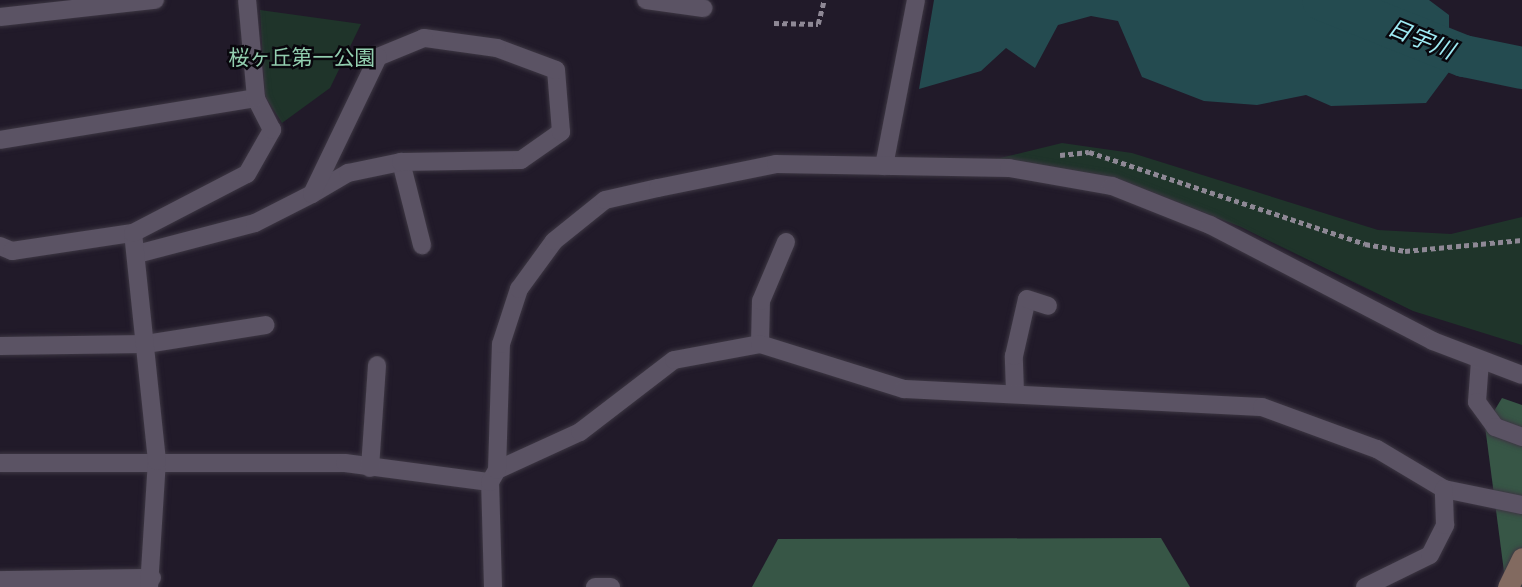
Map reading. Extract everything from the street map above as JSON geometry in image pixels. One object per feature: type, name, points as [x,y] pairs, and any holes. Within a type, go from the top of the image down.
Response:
[{"type":"street","points":[[0,17],[155,0]]},
{"type":"street","points":[[0,246],[12,251],[133,233],[247,174],[272,130],[256,98],[247,0]]},
{"type":"street","points":[[646,0],[703,8]]},
{"type":"street","points":[[886,157],[916,0]]},
{"type":"street","points":[[137,254],[255,223],[312,194],[348,173],[401,162],[521,160],[561,132],[556,70],[497,48],[424,38],[377,57],[312,194]]},
{"type":"street","points":[[0,140],[256,98]]},
{"type":"street","points":[[493,587],[494,476],[501,344],[519,289],[554,241],[605,200],[776,164],[886,157],[1020,169],[1112,186],[1210,225],[1480,361],[1522,375]]},
{"type":"street","points":[[401,162],[422,245]]},
{"type":"street","points":[[0,580],[150,582],[157,461],[133,233]]},
{"type":"street","points":[[760,344],[761,302],[786,242]]},
{"type":"street","points":[[1015,392],[1014,356],[1027,299],[1048,306]]},
{"type":"street","points":[[0,346],[146,344],[266,325]]},
{"type":"street","points":[[0,463],[157,461],[370,468],[494,476],[580,432],[674,360],[760,344],[904,389],[1015,392],[1262,407],[1377,449],[1444,489],[1522,505]]},
{"type":"street","points":[[1480,361],[1477,402],[1496,427],[1522,437]]},
{"type":"street","points":[[370,468],[377,365]]},
{"type":"street","points":[[1365,587],[1430,555],[1446,525],[1444,489]]},
{"type":"street","points":[[1508,587],[1522,558]]},
{"type":"street","points":[[595,587],[611,587]]},
{"type":"path","points":[[774,23],[818,24],[824,0]]},
{"type":"path","points":[[1020,169],[1089,152],[1329,233],[1405,251],[1522,240]]},
{"type":"green space","name":"桜ヶ丘第一公園","points":[[260,10],[361,24],[330,88],[282,123],[265,96]]},
{"type":"green space","points":[[1062,143],[1132,153],[1378,230],[1451,234],[1522,217],[1522,345],[1413,311],[1241,227],[1124,181],[996,159]]},
{"type":"shaded area","points":[[1502,398],[1522,405],[1522,587],[1506,587],[1485,426]]},
{"type":"shaded area","points":[[1161,538],[1190,587],[752,587],[778,539]]},
{"type":"water","points":[[934,0],[1429,0],[1449,15],[1449,72],[1426,103],[1331,106],[1306,95],[1257,105],[1204,101],[1142,77],[1118,21],[1091,16],[1058,25],[1035,68],[1006,48],[981,71],[919,89]]},
{"type":"waterway","name":"日宇川","points":[[1323,0],[1464,56],[1522,68]]}]
